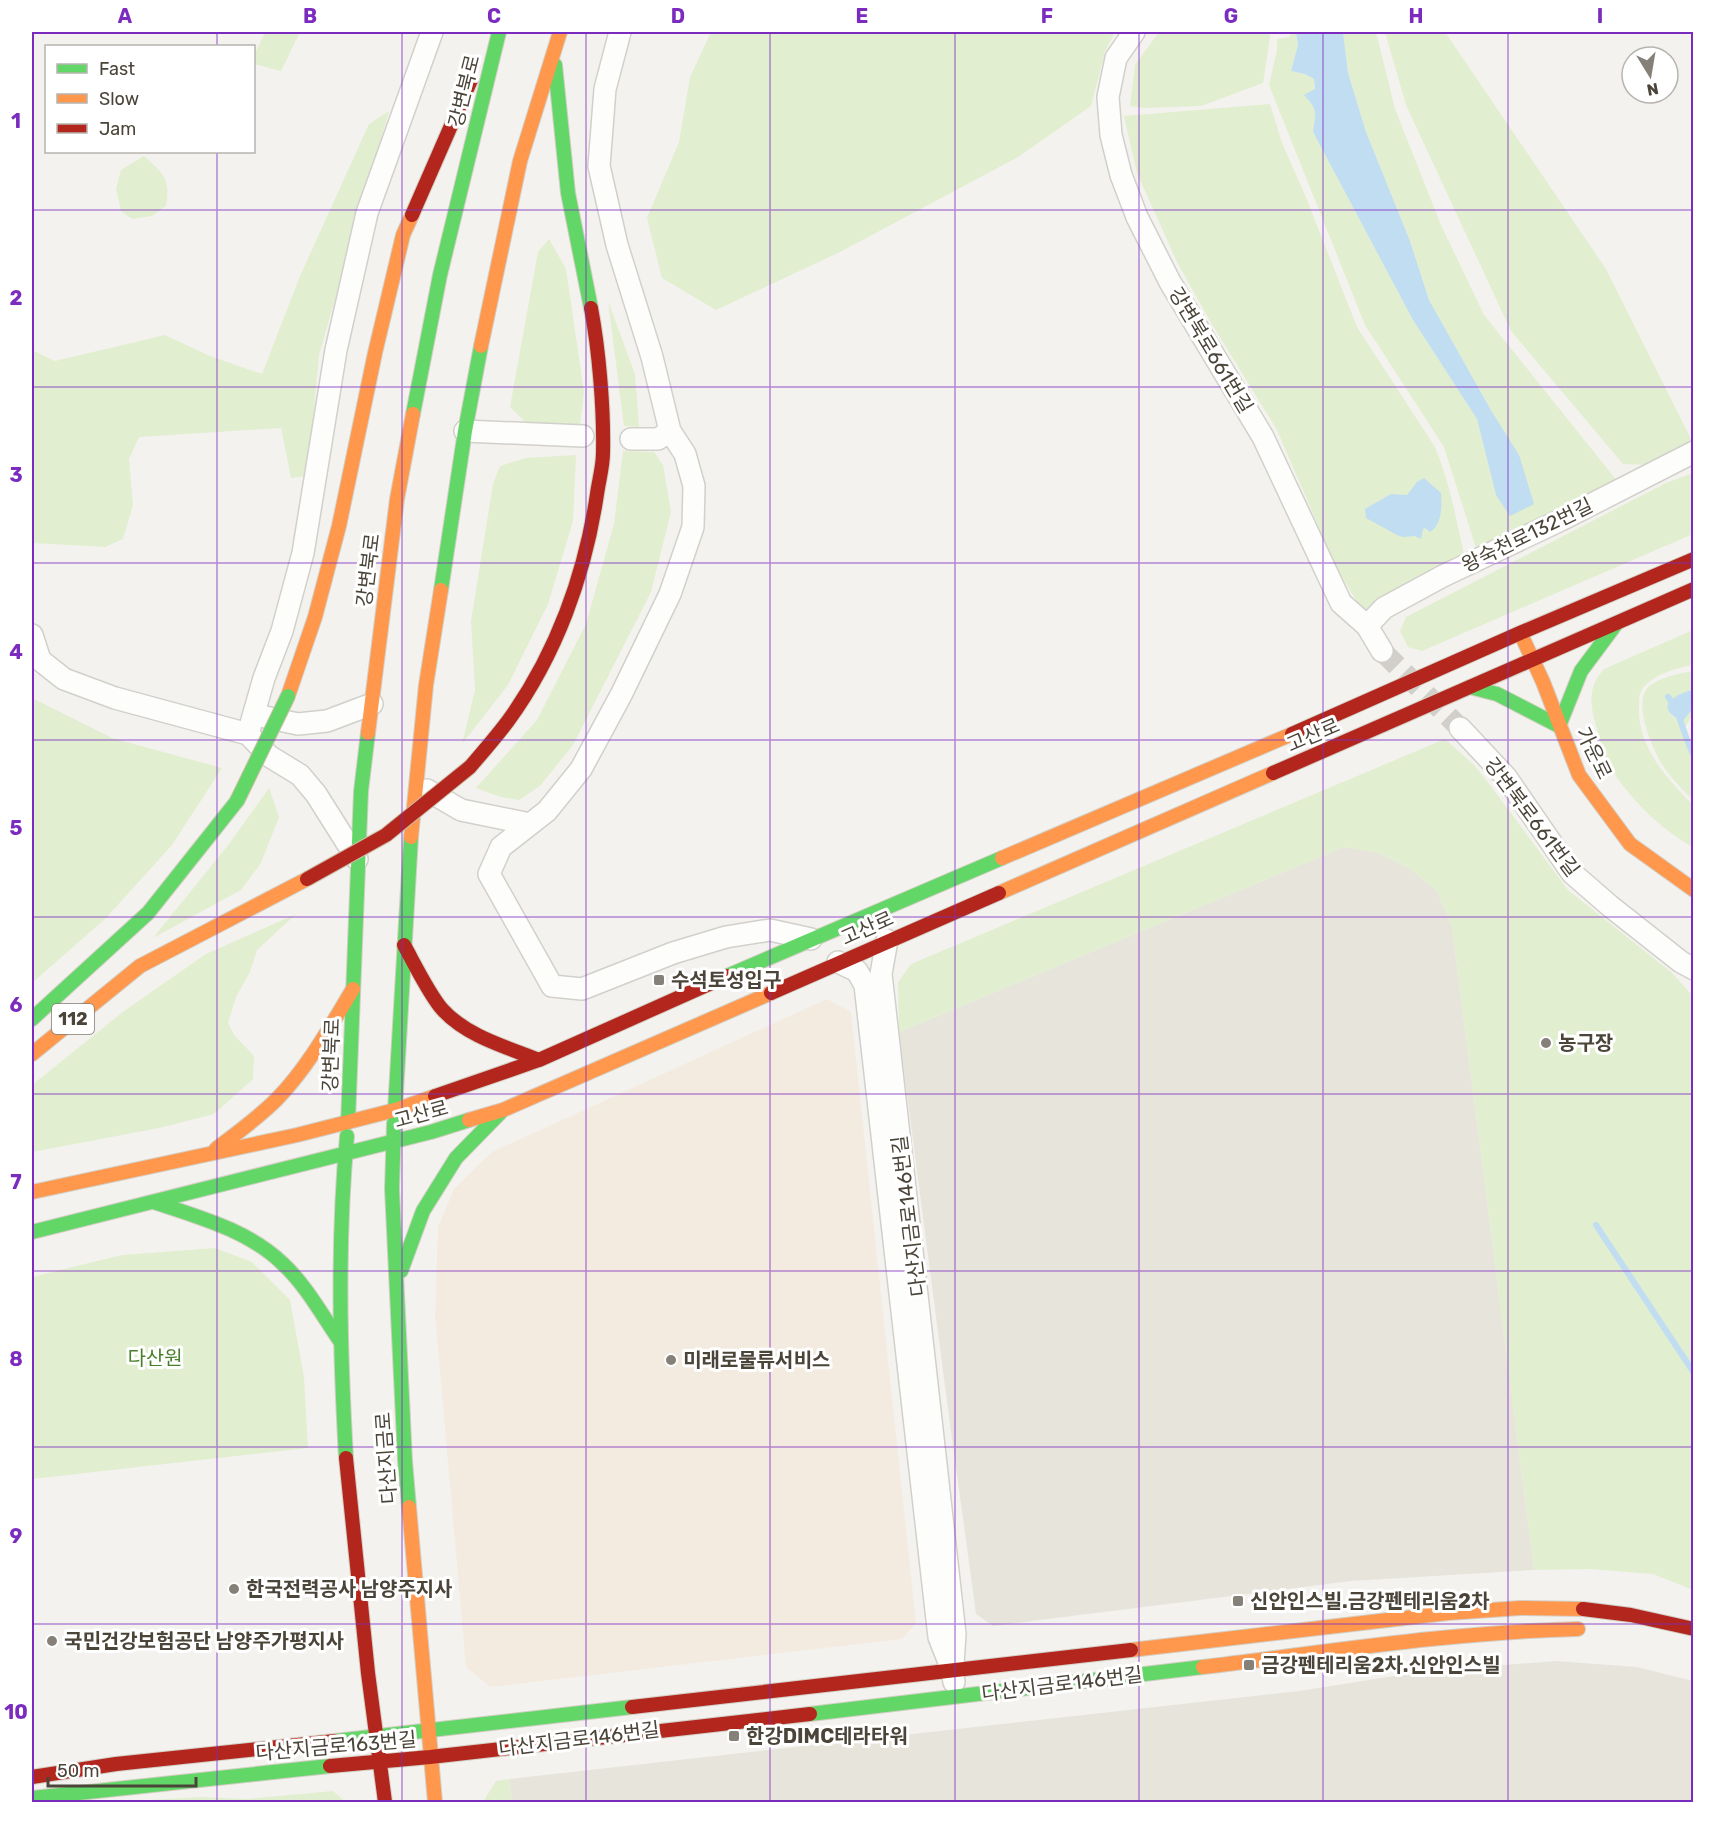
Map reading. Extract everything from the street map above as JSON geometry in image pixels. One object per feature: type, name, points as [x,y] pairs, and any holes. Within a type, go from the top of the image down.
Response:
[{"type":"main road","name":"112","points":[[32,1019],[148,913],[180,875],[237,801],[288,696],[315,617],[339,526],[375,352],[403,235],[492,32]]},
{"type":"main road","name":"강변북로","points":[[348,1122],[361,791],[397,499],[440,275],[499,32]]},
{"type":"main road","points":[[395,1110],[395,1075],[415,783],[426,685],[465,431],[491,294],[520,161],[560,32]]},
{"type":"main road","name":"112","points":[[32,1054],[140,966],[386,835],[470,768],[507,721],[533,680],[561,628],[582,565],[593,521],[603,454],[600,386],[592,315],[568,193],[554,52]]},
{"type":"main road","name":"고산로","points":[[32,1192],[209,1155],[395,1110],[539,1060],[811,939],[1209,771],[1520,633],[1694,559]]},
{"type":"main road","name":"고산로","points":[[32,1232],[394,1142],[503,1110],[1694,588]]},
{"type":"main road","points":[[1470,687],[1497,694],[1559,726],[1581,671],[1616,624]]},
{"type":"main road","name":"가운로","points":[[1520,633],[1579,776],[1629,844],[1694,890]]},
{"type":"main road","points":[[404,945],[441,1008],[461,1026],[490,1041],[539,1060]]},
{"type":"main road","points":[[209,1155],[257,1118],[285,1090],[310,1058],[353,989]]},
{"type":"main road","name":"다산지금로","points":[[395,1110],[392,1189],[405,1461],[435,1803]]},
{"type":"main road","points":[[396,1282],[423,1211],[456,1158],[503,1110]]},
{"type":"main road","name":"다산지금로","points":[[348,1122],[340,1203],[340,1341],[346,1466],[368,1673],[385,1803]]},
{"type":"main road","points":[[154,1202],[229,1229],[272,1254],[295,1278],[340,1341]]},
{"type":"main road","name":"다산지금로146번길","points":[[428,1730],[1404,1617],[1484,1610],[1593,1610],[1651,1618],[1694,1629]]},
{"type":"main road","name":"다산지금로146번길","points":[[430,1757],[957,1697],[1407,1642],[1537,1630],[1588,1630]]},
{"type":"main road","name":"다산지금로163번길","points":[[32,1777],[116,1764],[428,1730]]},
{"type":"main road","name":"다산지금로163번길","points":[[32,1798],[196,1779],[430,1757]]},
{"type":"street","points":[[357,859],[316,794],[300,775],[269,756],[251,724],[264,678],[282,631],[303,553],[336,350],[367,213],[432,32]]},
{"type":"street","points":[[620,32],[605,90],[599,166],[617,245],[652,357],[670,431],[685,454],[694,486],[693,527],[670,594],[621,695],[581,769],[547,811],[501,847],[489,874],[552,986],[582,989],[672,953],[726,937],[770,930],[811,939]]},
{"type":"street","name":"강변북로661번길","points":[[1134,32],[1116,58],[1108,97],[1111,135],[1121,175],[1137,217],[1170,282],[1263,437],[1341,603],[1367,626],[1382,651]]},
{"type":"street","points":[[465,431],[583,436]]},
{"type":"street","points":[[631,439],[658,439],[670,431]]},
{"type":"street","name":"왕숙천로132번길","points":[[1367,626],[1384,608],[1443,576],[1561,520],[1694,452]]},
{"type":"street","points":[[32,635],[40,660],[64,679],[126,702],[251,724],[298,724],[327,721],[372,704]]},
{"type":"street","name":"강변북로661번길","points":[[1460,728],[1506,777],[1572,873],[1681,962],[1694,969]]},
{"type":"street","points":[[415,783],[460,810],[530,824]]},
{"type":"street","name":"다산지금로146번길","points":[[887,940],[881,974],[954,1622],[952,1670]]},
{"type":"street","name":"다산지금로146번길","points":[[838,962],[856,971],[865,985],[939,1638],[952,1670]]},
{"type":"street","points":[[952,1670],[957,1697]]},
{"type":"shaded area","points":[[1344,847],[1379,853],[1409,868],[1437,891],[1452,927],[1534,1570],[1351,1581],[993,1626],[976,1614],[899,1032]]},
{"type":"shaded area","points":[[827,999],[851,1012],[916,1623],[902,1639],[490,1687],[466,1667],[435,1315],[438,1227],[454,1189],[492,1152]]},
{"type":"shaded area","points":[[1556,1661],[1637,1667],[1693,1681],[1693,1802],[512,1802],[509,1779],[1299,1691],[1426,1671]]},
{"type":"green space","points":[[265,32],[300,32],[281,71],[255,64],[255,54]]},
{"type":"green space","points":[[711,32],[1115,32],[1105,52],[1091,106],[1018,157],[842,251],[716,310],[662,278],[647,218],[679,142],[690,77]]},
{"type":"green space","points":[[1159,32],[1269,32],[1263,83],[1201,106],[1145,108],[1130,106],[1135,65]]},
{"type":"green space","points":[[1290,32],[1296,32],[1298,45],[1291,71],[1314,79],[1316,116],[1313,132],[1413,320],[1477,419],[1496,495],[1492,412],[1429,300],[1410,241],[1366,132],[1348,73],[1343,32],[1376,32],[1395,109],[1441,225],[1484,315],[1618,482],[1478,554],[1444,447],[1365,325],[1269,85],[1277,50],[1277,39],[1290,37]]},
{"type":"green space","points":[[1385,32],[1445,32],[1606,269],[1693,443],[1650,465],[1623,464],[1511,331],[1406,105]]},
{"type":"green space","points":[[1270,104],[1282,143],[1357,327],[1435,447],[1449,489],[1465,560],[1363,612],[1336,567],[1277,430],[1210,321],[1177,262],[1137,173],[1124,116]]},
{"type":"green space","points":[[389,111],[319,355],[308,476],[291,478],[281,428],[139,437],[129,459],[133,505],[123,539],[105,547],[32,543],[32,350],[55,361],[165,335],[210,356],[262,374],[300,276],[369,124]]},
{"type":"green space","points":[[144,156],[164,177],[167,189],[166,206],[152,216],[132,219],[121,211],[116,189],[121,170]]},
{"type":"green space","points":[[549,239],[566,269],[584,392],[580,425],[527,424],[510,407],[538,252]]},
{"type":"green space","points":[[608,301],[635,374],[639,427],[624,426]]},
{"type":"green space","points":[[623,451],[654,452],[663,465],[671,512],[651,592],[573,745],[540,786],[519,800],[501,797],[476,788],[537,720],[586,624],[614,524]]},
{"type":"green space","points":[[576,455],[573,521],[548,604],[508,685],[462,744],[475,690],[471,621],[493,484],[500,466],[526,458]]},
{"type":"green space","points":[[1693,473],[1693,534],[1422,651],[1408,647],[1400,631],[1406,617],[1666,483]]},
{"type":"green space","points":[[1693,630],[1693,665],[1666,672],[1653,679],[1643,688],[1639,706],[1643,735],[1648,748],[1673,784],[1693,805],[1693,847],[1657,822],[1635,800],[1608,764],[1593,712],[1592,690],[1604,669]]},
{"type":"green space","points":[[1693,671],[1693,690],[1669,704],[1672,716],[1683,721],[1693,708],[1693,715],[1685,727],[1686,736],[1693,751],[1693,800],[1671,777],[1661,762],[1651,742],[1642,708],[1646,690],[1655,682]]},
{"type":"green space","points":[[32,698],[112,738],[222,768],[172,845],[106,918],[32,983]]},
{"type":"green space","points":[[1445,739],[1474,765],[1568,890],[1671,972],[1693,996],[1693,1590],[1653,1574],[1590,1569],[1534,1570],[1452,927],[1437,891],[1409,868],[1379,853],[1344,847],[899,1032],[898,982],[911,964]]},
{"type":"green space","points":[[269,788],[279,817],[261,863],[241,890],[153,938],[229,844]]},
{"type":"green space","points":[[296,914],[257,950],[250,972],[236,997],[228,1023],[234,1035],[254,1056],[253,1079],[214,1114],[159,1128],[32,1152],[32,1085],[124,1011],[206,954]]},
{"type":"green space","name":"다산원","points":[[215,1248],[252,1262],[290,1300],[304,1377],[308,1448],[32,1479],[32,1277],[122,1255]]},
{"type":"green space","points":[[509,1779],[512,1802],[483,1802],[496,1781]]},
{"type":"green space","points":[[333,1791],[346,1802],[116,1802],[200,1797],[247,1799]]},
{"type":"water","points":[[1296,32],[1343,32],[1348,73],[1366,132],[1410,241],[1429,300],[1519,455],[1534,504],[1510,516],[1496,495],[1477,419],[1413,320],[1313,132],[1315,112],[1312,104],[1304,95],[1315,89],[1314,79],[1291,71],[1298,45]]},
{"type":"water","points":[[1424,478],[1441,493],[1441,509],[1437,525],[1430,532],[1423,529],[1421,539],[1415,536],[1397,535],[1366,518],[1365,509],[1391,494],[1407,495],[1417,482]]},
{"type":"water","points":[[1692,690],[1693,708],[1683,721],[1669,712],[1668,705],[1676,697]]},
{"type":"waterway","points":[[1668,697],[1676,710],[1694,755]]},
{"type":"waterway","points":[[1596,1225],[1694,1373]]},
{"type":"tunnel","points":[[1382,651],[1460,728]]},
{"type":"traffic: fast","points":[[413,414],[440,275],[499,32]]},
{"type":"traffic: fast","points":[[555,65],[568,193],[591,308]]},
{"type":"traffic: fast","points":[[441,590],[465,431],[481,346]]},
{"type":"traffic: fast","points":[[1559,726],[1581,671],[1616,624]]},
{"type":"traffic: fast","points":[[1470,687],[1497,694],[1559,726]]},
{"type":"traffic: fast","points":[[237,801],[288,696]]},
{"type":"traffic: fast","points":[[348,1122],[361,791],[368,733]]},
{"type":"traffic: fast","points":[[32,1019],[148,913],[237,801]]},
{"type":"traffic: fast","points":[[395,1110],[411,837]]},
{"type":"traffic: fast","points":[[727,976],[1002,858]]},
{"type":"traffic: fast","points":[[401,1271],[423,1211],[456,1158],[500,1113]]},
{"type":"traffic: fast","points":[[32,1232],[431,1132],[469,1120]]},
{"type":"traffic: fast","points":[[394,1123],[392,1189],[409,1507]]},
{"type":"traffic: fast","points":[[346,1458],[340,1297],[347,1136]]},
{"type":"traffic: fast","points":[[154,1202],[222,1226],[269,1252],[299,1281],[340,1341]]},
{"type":"traffic: fast","points":[[810,1714],[1203,1667]]},
{"type":"traffic: fast","points":[[335,1741],[632,1707]]},
{"type":"traffic: fast","points":[[32,1798],[330,1766]]},
{"type":"traffic: slow","points":[[481,346],[520,161],[560,32]]},
{"type":"traffic: slow","points":[[288,696],[315,617],[339,526],[375,353],[403,235],[412,215]]},
{"type":"traffic: slow","points":[[368,733],[397,499],[413,414]]},
{"type":"traffic: slow","points":[[411,837],[426,685],[441,590]]},
{"type":"traffic: slow","points":[[1524,641],[1543,682],[1579,775],[1630,844],[1694,890]]},
{"type":"traffic: slow","points":[[1002,858],[1292,734]]},
{"type":"traffic: slow","points":[[999,893],[1273,773]]},
{"type":"traffic: slow","points":[[32,1054],[140,966],[307,879]]},
{"type":"traffic: slow","points":[[216,1149],[262,1113],[288,1087],[318,1046],[353,989]]},
{"type":"traffic: slow","points":[[469,1120],[503,1110],[771,993]]},
{"type":"traffic: slow","points":[[32,1192],[297,1135],[395,1110],[435,1096]]},
{"type":"traffic: slow","points":[[409,1507],[435,1802]]},
{"type":"traffic: slow","points":[[1131,1650],[1448,1613],[1520,1608],[1583,1609]]},
{"type":"traffic: slow","points":[[1203,1667],[1437,1638],[1578,1629]]},
{"type":"traffic: jam","points":[[412,215],[471,80]]},
{"type":"traffic: jam","points":[[470,767],[508,721],[540,669],[566,613],[585,554],[603,453],[600,380],[591,308]]},
{"type":"traffic: jam","points":[[1292,734],[1694,559]]},
{"type":"traffic: jam","points":[[1273,773],[1694,589]]},
{"type":"traffic: jam","points":[[307,879],[386,835],[470,767]]},
{"type":"traffic: jam","points":[[771,993],[999,893]]},
{"type":"traffic: jam","points":[[404,945],[432,995],[452,1018],[487,1040],[539,1060]]},
{"type":"traffic: jam","points":[[435,1096],[539,1060],[727,976]]},
{"type":"traffic: jam","points":[[346,1458],[368,1673],[385,1802]]},
{"type":"traffic: jam","points":[[1583,1609],[1631,1615],[1694,1629]]},
{"type":"traffic: jam","points":[[632,1707],[1131,1650]]},
{"type":"traffic: jam","points":[[330,1766],[430,1757],[810,1714]]},
{"type":"traffic: jam","points":[[32,1777],[116,1764],[335,1741]]},
{"type":"place","name":"수석토성입구","points":[[659,980]]},
{"type":"place","name":"농구장","points":[[1546,1043]]},
{"type":"place","name":"미래로물류서비스","points":[[671,1360]]},
{"type":"place","name":"한국전력공사 남양주지사","points":[[234,1589]]},
{"type":"place","name":"신안인스빌.금강펜테리움2차","points":[[1238,1601]]},
{"type":"place","name":"국민건강보험공단 남양주가평지사","points":[[52,1641]]},
{"type":"place","name":"금강펜테리움2차.신안인스빌","points":[[1249,1665]]},
{"type":"place","name":"한강DIMC테라타워","points":[[734,1736]]}]
